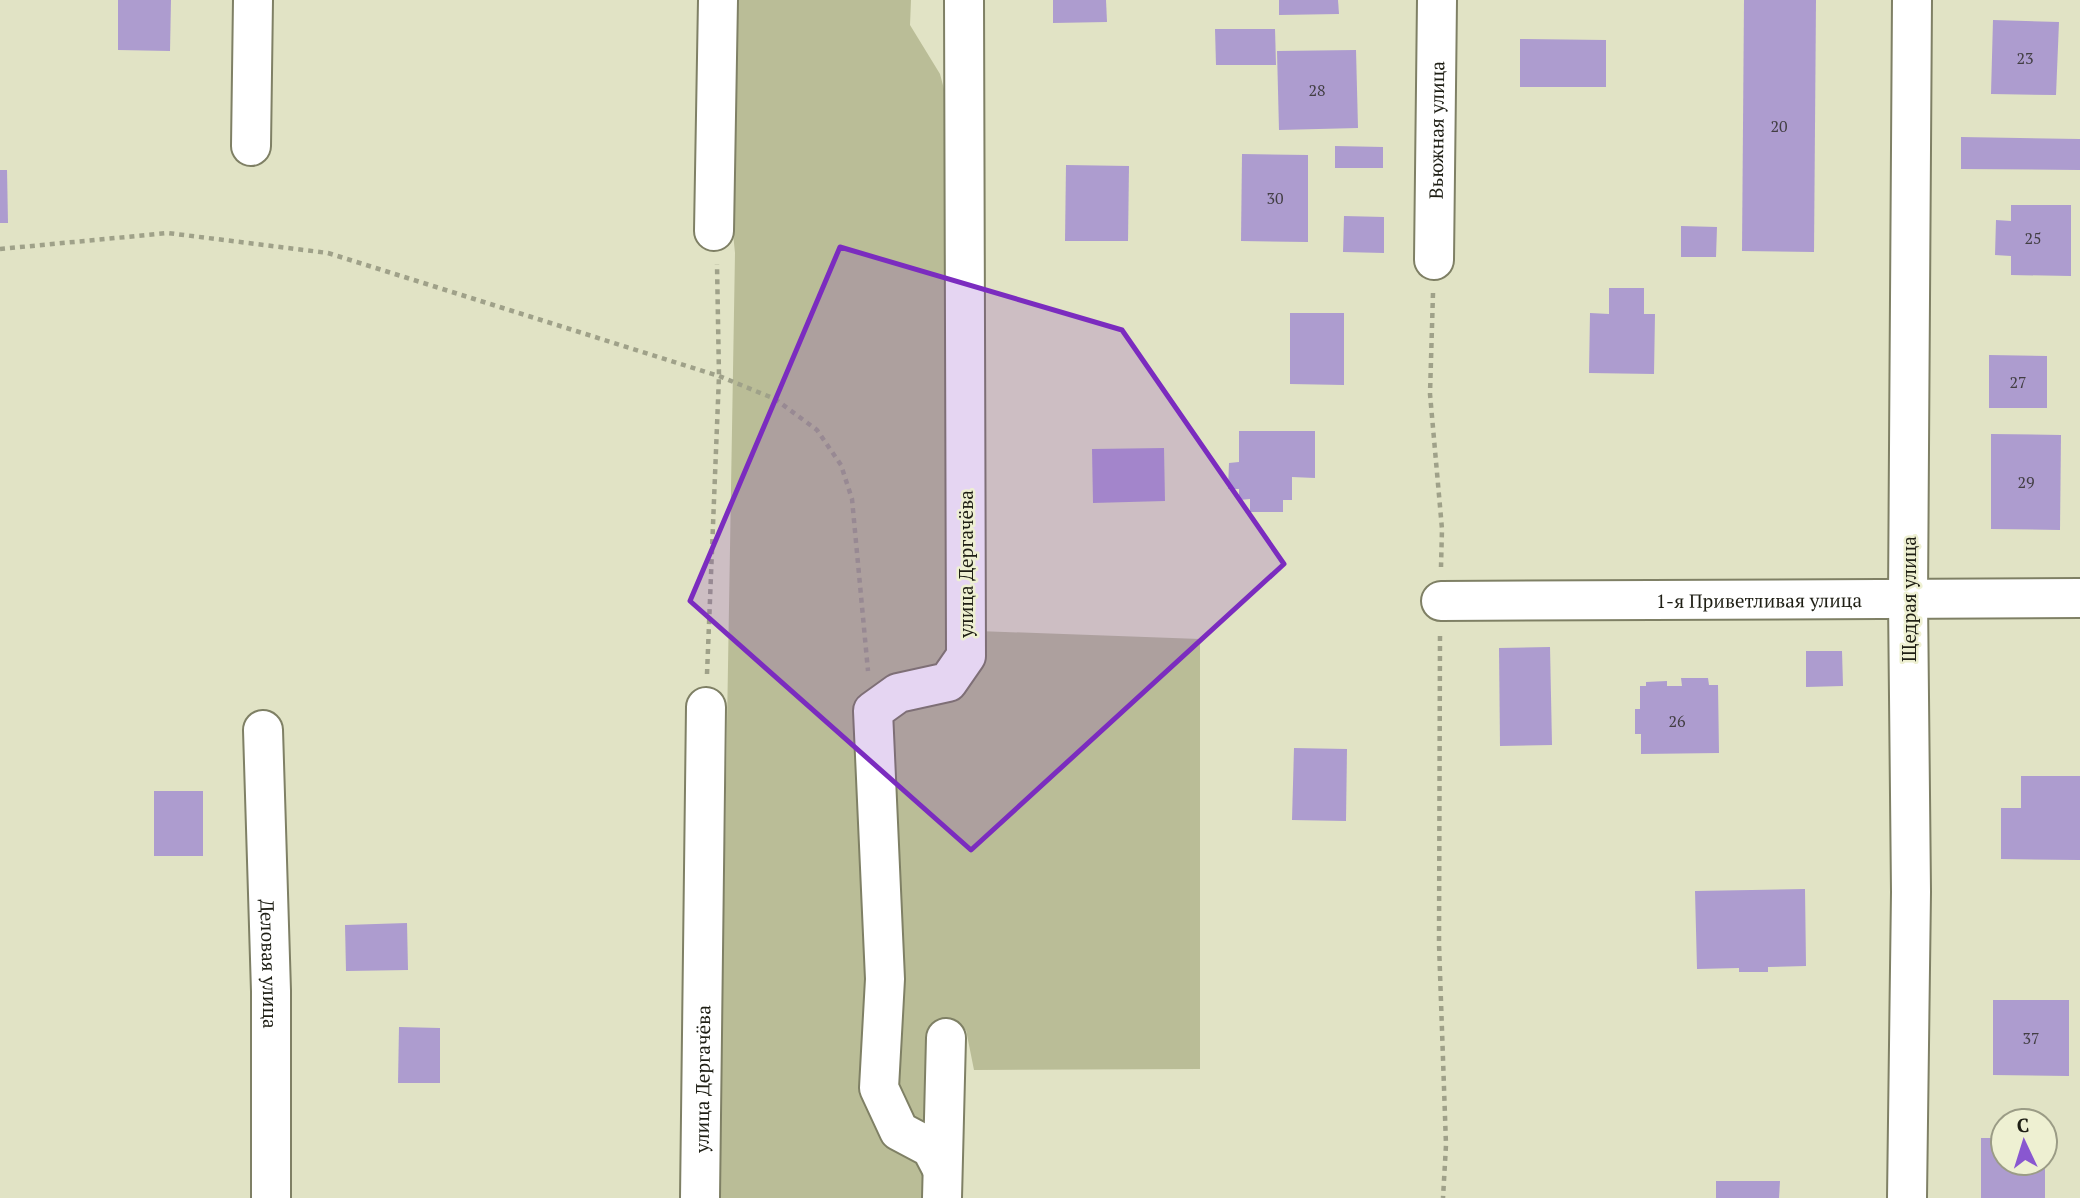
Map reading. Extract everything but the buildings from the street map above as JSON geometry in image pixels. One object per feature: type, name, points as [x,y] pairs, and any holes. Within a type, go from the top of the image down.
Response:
[{"type":"street","points":[[251,146],[253,0]]},
{"type":"street","points":[[714,231],[718,0]]},
{"type":"street","name":"улица Дергачёва","points":[[873,710],[898,694],[948,682],[966,656],[964,0]]},
{"type":"street","name":"Вьюжная улица","points":[[1434,260],[1437,0]]},
{"type":"street","name":"Щедрая улица","points":[[1907,1198],[1911,892],[1908,599],[1912,0]]},
{"type":"street","name":"1-я Приветливая улица","points":[[1441,601],[2080,598]]},
{"type":"street","name":"улица Дергачёва","points":[[700,1198],[706,707]]},
{"type":"street","points":[[873,710],[886,979],[879,1088],[899,1131],[931,1148],[942,1183]]},
{"type":"street","name":"Деловая улица","points":[[263,730],[271,991],[271,1198]]},
{"type":"street","points":[[942,1183],[946,1038]]},
{"type":"path","points":[[706,707],[719,376],[718,285],[714,231]]},
{"type":"path","points":[[0,249],[168,233],[328,253],[719,376],[775,399],[817,430],[841,465],[852,499],[873,710]]},
{"type":"path","points":[[1434,260],[1430,394],[1442,529],[1439,944],[1446,1145],[1443,1198]]},
{"type":"highlighted area","points":[[840,247],[1122,330],[1284,564],[971,850],[690,601]]},
{"type":"green space","points":[[735,0],[911,0],[910,25],[940,74],[954,127],[951,630],[1200,639],[1200,1069],[974,1070],[966,1030],[930,1032],[930,1198],[719,1198],[735,253],[730,203]]}]
